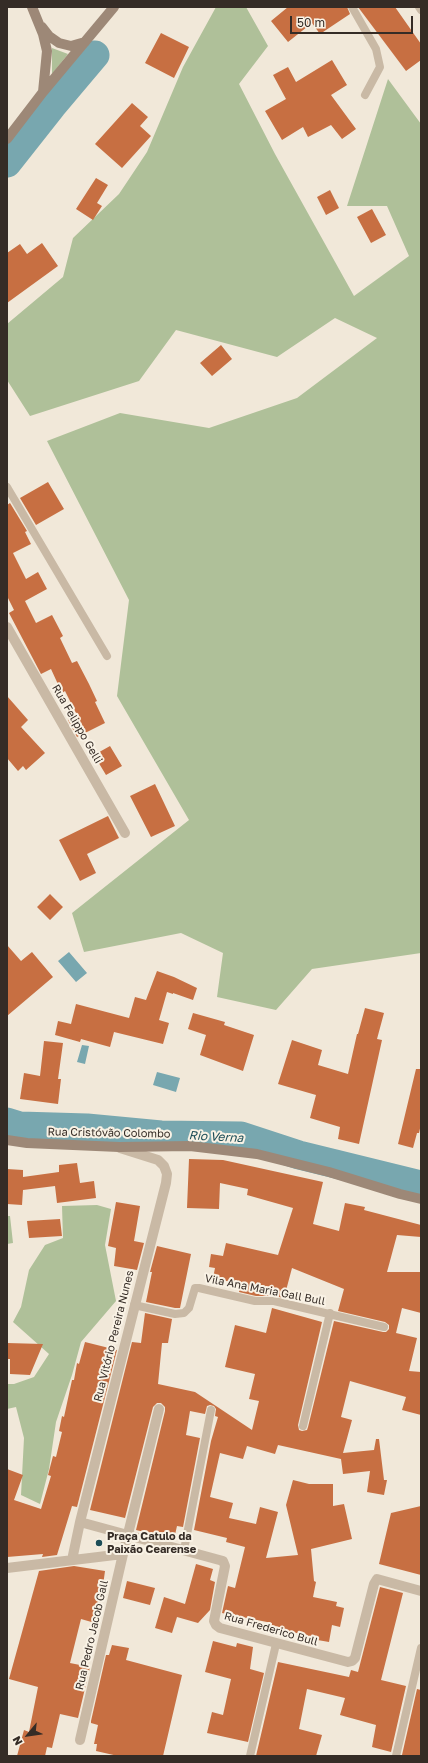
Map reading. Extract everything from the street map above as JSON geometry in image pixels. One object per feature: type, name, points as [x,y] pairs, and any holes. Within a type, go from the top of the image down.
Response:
[{"type":"main road","points":[[32,7],[47,51],[43,92]]},
{"type":"main road","points":[[7,139],[43,92],[114,7]]},
{"type":"main road","points":[[38,21],[49,36],[59,42],[71,46],[85,42]]},
{"type":"main road","name":"Rua Cristóvão Colombo","points":[[7,1140],[27,1143],[119,1147],[190,1146],[257,1154],[329,1172],[421,1199]]},
{"type":"street","name":"Rua Felippo Gelli","points":[[7,627],[125,834]]},
{"type":"street","name":"Rua Vitório Pereira Nunes","points":[[72,1560],[80,1522],[134,1305],[166,1183],[167,1174],[164,1166],[158,1160],[119,1147]]},
{"type":"street","name":"Rua Pedro Jacob Gall","points":[[80,1740],[123,1554],[159,1409]]},
{"type":"street","points":[[80,1522],[128,1535]]},
{"type":"street","name":"Rua Frederico Bull","points":[[128,1535],[217,1558],[223,1561],[225,1566],[214,1621],[220,1628],[348,1662],[355,1658],[374,1584],[377,1579],[421,1591]]},
{"type":"street","points":[[7,1568],[123,1554]]},
{"type":"lane","points":[[352,7],[376,49],[380,67],[365,95]]},
{"type":"lane","points":[[7,486],[107,656]]},
{"type":"lane","name":"Vila Ana Maria Gall Bull","points":[[134,1305],[175,1314],[184,1313],[189,1308],[194,1290],[199,1288],[255,1301],[274,1301],[330,1313],[384,1327]]},
{"type":"lane","points":[[303,1426],[330,1313]]},
{"type":"lane","points":[[184,1550],[212,1410]]},
{"type":"lane","points":[[250,1756],[276,1644]]},
{"type":"lane","points":[[396,1756],[421,1648]]},
{"type":"green space","points":[[216,7],[246,7],[268,46],[239,84],[275,154],[354,296],[409,256],[387,206],[347,206],[388,79],[421,124],[421,953],[312,969],[276,1010],[217,997],[223,953],[181,933],[84,952],[72,913],[189,820],[117,696],[129,600],[47,441],[120,413],[209,428],[297,398],[377,338],[335,318],[277,357],[176,330],[139,381],[30,416],[7,380],[7,324],[63,277],[73,238],[119,194],[147,152],[183,67]]},
{"type":"green space","points":[[52,48],[68,54],[52,74]]},
{"type":"green space","points":[[97,1205],[111,1209],[105,1245],[116,1301],[81,1342],[72,1375],[56,1422],[49,1469],[40,1504],[21,1495],[24,1438],[16,1407],[7,1409],[7,1384],[14,1384],[34,1377],[49,1354],[13,1322],[21,1307],[29,1270],[45,1245],[63,1238],[62,1206]]},
{"type":"green space","points":[[7,1216],[10,1216],[13,1243],[7,1244]]},
{"type":"water","points":[[69,952],[87,973],[76,982],[58,961]]},
{"type":"water","points":[[82,1045],[89,1046],[85,1064],[77,1062]]},
{"type":"water","points":[[157,1072],[180,1078],[176,1092],[153,1085]]},
{"type":"building","points":[[288,7],[347,7],[350,14],[320,34],[312,23],[288,42],[271,21]]},
{"type":"building","points":[[358,7],[395,7],[421,44],[421,60],[406,71]]},
{"type":"building","points":[[161,33],[189,47],[174,78],[145,63]]},
{"type":"building","points":[[332,60],[347,85],[331,95],[356,129],[342,139],[331,125],[308,137],[303,127],[282,140],[265,111],[286,99],[273,75],[288,67],[296,82]]},
{"type":"building","points":[[132,103],[148,117],[140,126],[151,136],[122,168],[95,144]]},
{"type":"building","points":[[96,178],[108,185],[97,203],[102,206],[93,220],[76,209]]},
{"type":"building","points":[[330,190],[339,208],[326,215],[317,197]]},
{"type":"building","points":[[372,209],[386,235],[371,243],[357,217]]},
{"type":"building","points":[[42,243],[58,266],[7,303],[7,253],[20,244],[27,254]]},
{"type":"building","points":[[221,345],[232,359],[212,376],[200,363]]},
{"type":"building","points":[[48,482],[64,509],[36,525],[20,498]]},
{"type":"building","points":[[10,503],[27,531],[25,532],[31,544],[13,553],[26,579],[38,572],[47,589],[25,601],[36,623],[52,615],[63,636],[60,638],[72,663],[77,661],[97,701],[95,702],[105,723],[77,737],[68,720],[77,715],[65,691],[62,693],[51,669],[41,674],[9,613],[14,610],[7,596],[7,505]]},
{"type":"building","points":[[7,696],[28,720],[21,727],[45,753],[26,770],[23,766],[18,771],[7,758]]},
{"type":"building","points":[[110,746],[122,766],[106,775],[94,755]]},
{"type":"building","points":[[155,784],[175,826],[151,837],[130,796]]},
{"type":"building","points":[[108,816],[119,838],[87,854],[96,873],[80,881],[59,840]]},
{"type":"building","points":[[50,894],[63,907],[50,920],[37,907]]},
{"type":"building","points":[[7,945],[21,961],[32,952],[53,977],[7,1016]]},
{"type":"building","points":[[157,971],[197,988],[193,1000],[167,992],[159,1020],[169,1023],[163,1044],[114,1032],[110,1047],[81,1039],[80,1042],[55,1035],[58,1021],[71,1024],[76,1004],[129,1018],[135,997],[146,1000]]},
{"type":"building","points":[[365,1008],[384,1013],[377,1039],[382,1040],[359,1144],[338,1139],[340,1127],[310,1118],[316,1095],[278,1084],[292,1040],[322,1050],[318,1065],[348,1074],[357,1034]]},
{"type":"building","points":[[193,1013],[225,1022],[224,1025],[254,1035],[243,1071],[200,1055],[206,1035],[188,1029]]},
{"type":"building","points":[[44,1041],[63,1043],[58,1079],[61,1079],[58,1104],[20,1099],[24,1073],[40,1076]]},
{"type":"building","points":[[416,1069],[421,1069],[421,1124],[413,1148],[398,1144]]},
{"type":"building","points":[[189,1159],[223,1160],[323,1182],[313,1224],[339,1231],[345,1203],[365,1207],[364,1210],[421,1225],[421,1237],[397,1235],[387,1272],[421,1272],[421,1313],[402,1308],[396,1333],[417,1338],[409,1371],[421,1372],[421,1415],[402,1410],[406,1397],[350,1381],[341,1417],[352,1420],[343,1453],[374,1450],[376,1439],[379,1439],[384,1480],[387,1480],[384,1495],[367,1492],[370,1471],[343,1474],[341,1459],[278,1445],[275,1454],[247,1446],[243,1459],[220,1453],[210,1497],[233,1503],[229,1518],[256,1524],[260,1507],[278,1512],[266,1558],[298,1555],[286,1505],[293,1480],[309,1484],[333,1484],[333,1506],[344,1504],[352,1539],[311,1549],[314,1581],[316,1582],[313,1597],[337,1602],[336,1606],[344,1608],[340,1627],[332,1625],[329,1642],[306,1638],[307,1635],[271,1628],[272,1623],[222,1613],[228,1586],[235,1588],[245,1547],[226,1542],[227,1538],[194,1530],[211,1441],[218,1417],[215,1416],[216,1409],[214,1406],[207,1406],[205,1414],[190,1411],[186,1435],[200,1438],[183,1527],[177,1526],[174,1539],[136,1530],[165,1411],[165,1407],[161,1403],[157,1403],[153,1407],[125,1518],[90,1510],[132,1342],[141,1343],[145,1313],[172,1319],[168,1343],[162,1343],[158,1384],[195,1392],[252,1430],[259,1401],[249,1399],[255,1374],[225,1367],[235,1325],[266,1333],[272,1308],[322,1322],[298,1425],[299,1430],[302,1431],[307,1430],[308,1427],[334,1321],[383,1332],[386,1332],[389,1329],[389,1325],[385,1322],[338,1311],[344,1289],[292,1268],[284,1298],[274,1296],[256,1296],[239,1292],[240,1284],[213,1278],[215,1268],[209,1267],[211,1254],[223,1256],[226,1243],[278,1255],[293,1208],[247,1195],[248,1189],[220,1183],[219,1209],[187,1208]]},
{"type":"building","points":[[77,1163],[80,1183],[94,1181],[96,1198],[57,1203],[55,1186],[23,1190],[22,1205],[7,1204],[7,1169],[23,1170],[23,1177],[59,1172],[59,1165]]},
{"type":"building","points":[[116,1202],[140,1206],[134,1241],[144,1243],[137,1270],[114,1266],[116,1248],[108,1246]]},
{"type":"building","points":[[60,1219],[62,1236],[29,1238],[27,1221]]},
{"type":"building","points":[[157,1246],[191,1254],[180,1308],[146,1302],[152,1272],[150,1272]]},
{"type":"building","points":[[85,1342],[117,1350],[77,1507],[72,1506],[57,1555],[42,1557],[43,1554],[7,1557],[7,1469],[23,1475],[14,1500],[41,1509],[51,1476],[48,1475],[53,1456],[56,1457],[62,1432],[59,1431],[62,1416],[64,1417],[72,1380],[74,1380],[77,1363],[79,1364]]},
{"type":"building","points":[[7,1343],[43,1344],[30,1375],[10,1374],[10,1359],[7,1359]]},
{"type":"building","points":[[421,1506],[421,1575],[379,1564],[391,1513]]},
{"type":"building","points":[[196,1564],[213,1569],[210,1580],[215,1582],[210,1610],[198,1623],[177,1617],[172,1633],[155,1628],[164,1597],[185,1604]]},
{"type":"building","points":[[74,1566],[105,1571],[101,1600],[95,1623],[81,1619],[70,1663],[90,1667],[78,1718],[60,1714],[52,1748],[47,1747],[45,1756],[17,1756],[24,1730],[29,1732],[38,1687],[9,1679],[39,1571]]},
{"type":"building","points":[[127,1581],[155,1588],[150,1605],[123,1598]]},
{"type":"building","points":[[380,1587],[403,1593],[381,1680],[406,1686],[391,1752],[372,1747],[376,1725],[340,1715],[345,1698],[307,1689],[299,1729],[322,1735],[316,1756],[256,1756],[278,1662],[349,1677],[351,1670],[358,1672]]},
{"type":"building","points":[[213,1641],[236,1647],[237,1643],[253,1647],[250,1669],[264,1673],[248,1742],[207,1733],[212,1712],[223,1715],[231,1679],[205,1672]]},
{"type":"building","points":[[112,1645],[129,1648],[126,1660],[182,1675],[163,1756],[118,1756],[96,1751],[97,1744],[94,1744],[98,1725],[91,1723],[91,1721],[106,1655],[109,1655]]},
{"type":"building","points":[[417,1689],[421,1690],[421,1756],[405,1756],[402,1755]]},
{"type":"waterway","points":[[7,163],[95,55]]},
{"type":"waterway","name":"Rio Verna","points":[[7,1122],[20,1126],[87,1128],[161,1135],[241,1136],[299,1155],[421,1185]]},
{"type":"place","name":"Praça Catulo da Paixão Cearense","points":[[99,1543]]}]
